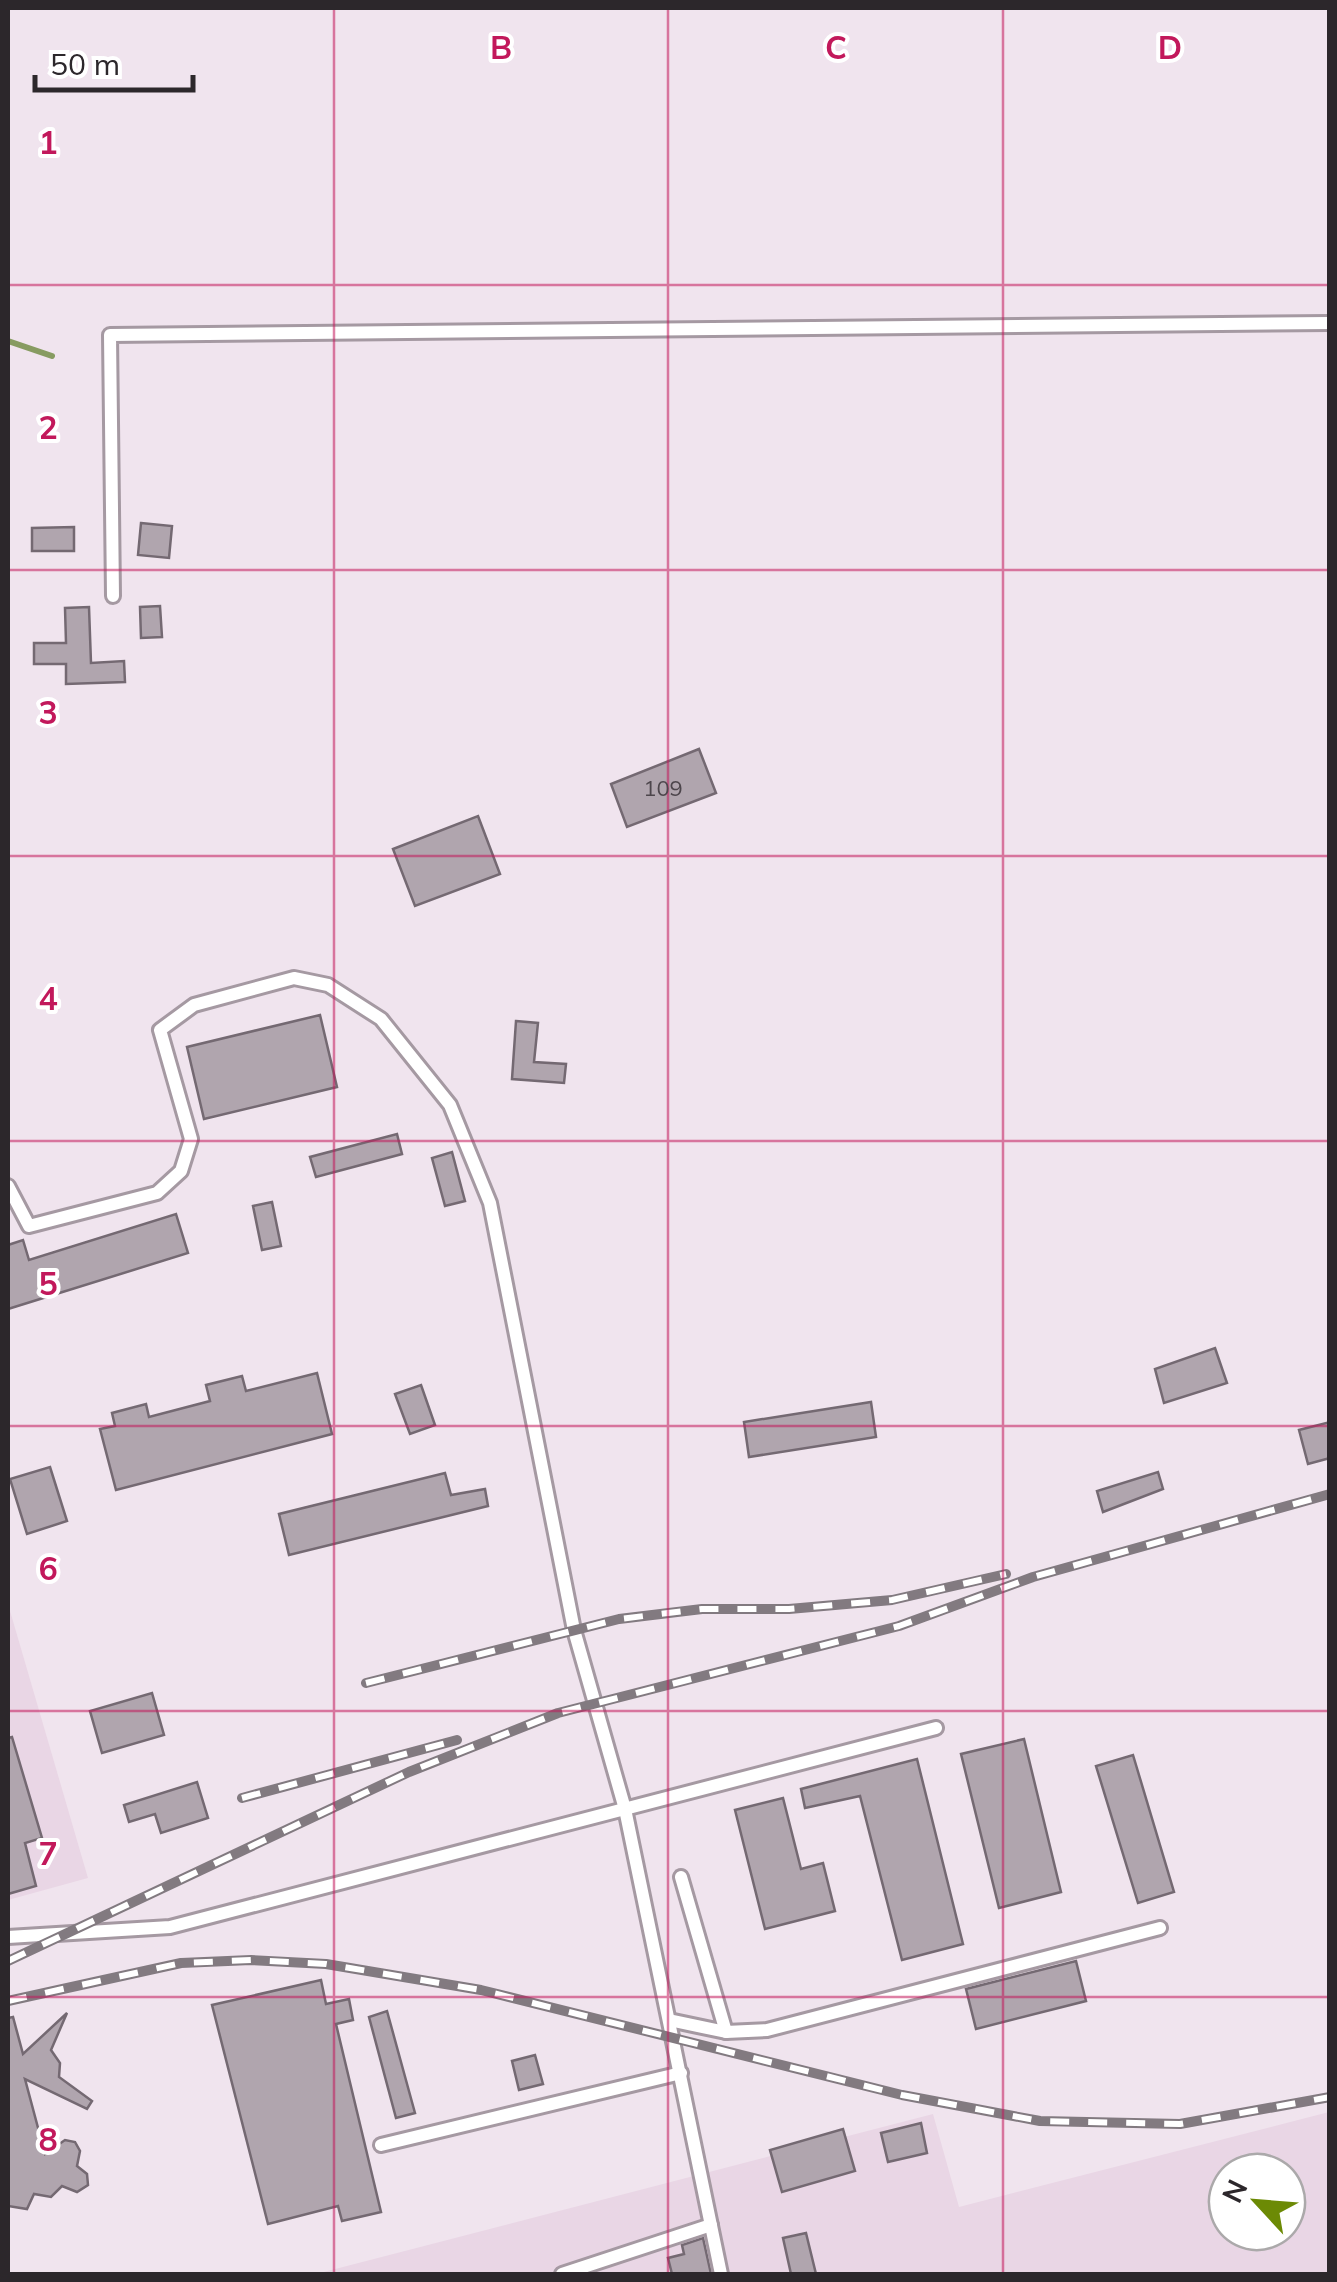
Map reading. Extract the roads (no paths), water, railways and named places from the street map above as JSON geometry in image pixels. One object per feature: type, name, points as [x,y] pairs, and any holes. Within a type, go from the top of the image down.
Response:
[{"type":"lane","points":[[113,596],[110,335],[1330,322]]},
{"type":"lane","points":[[8,1186],[30,1226],[157,1193],[181,1171],[191,1139],[160,1030],[194,1006],[294,978],[328,984],[381,1019],[450,1104],[490,1203],[574,1630],[625,1809],[721,2274]]},
{"type":"lane","points":[[8,1936],[170,1927],[936,1728]]},
{"type":"lane","points":[[681,1876],[726,2032]]},
{"type":"lane","points":[[669,2020],[726,2032],[766,2030],[1160,1928]]},
{"type":"lane","points":[[381,2145],[681,2073]]},
{"type":"lane","points":[[562,2274],[711,2225]]},
{"type":"waterway","points":[[8,341],[52,356]]},
{"type":"railway","points":[[8,1961],[409,1772],[558,1713],[899,1626],[1033,1577],[1330,1494]]},
{"type":"railway","points":[[366,1683],[619,1619],[702,1609],[789,1609],[892,1600],[1006,1574]]},
{"type":"railway","points":[[242,1798],[457,1740]]},
{"type":"railway","points":[[8,2001],[181,1963],[251,1960],[326,1964],[481,1990],[902,2095],[1040,2121],[1180,2124],[1330,2097]]}]
